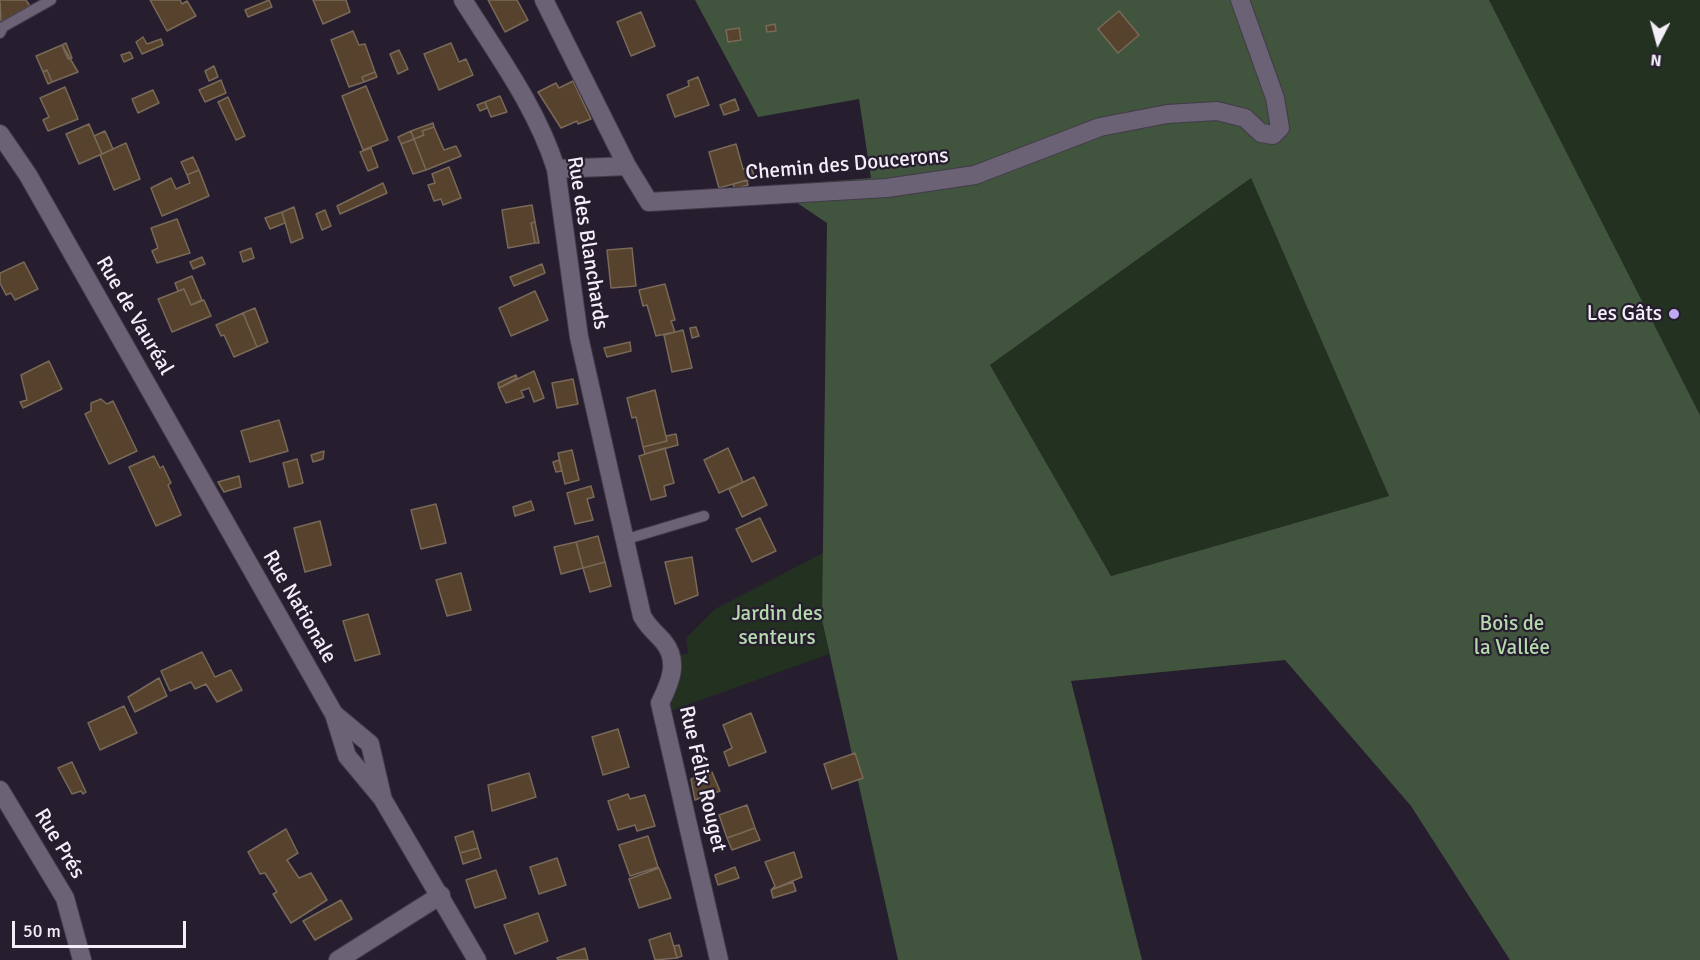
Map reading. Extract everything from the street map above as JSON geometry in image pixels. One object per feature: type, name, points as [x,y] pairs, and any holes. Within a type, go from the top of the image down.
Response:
[{"type":"street","name":"Rue des Blanchards","points":[[463,0],[511,76],[548,143],[556,169],[579,337],[594,407]]},
{"type":"street","points":[[544,0],[627,166]]},
{"type":"street","name":"Chemin des Doucerons","points":[[627,166],[649,202],[887,189],[975,175],[1100,127],[1167,114],[1217,111],[1245,118],[1261,133],[1273,135],[1280,128],[1275,98],[1240,0]]},
{"type":"street","name":"Rue de Vauréal","points":[[0,134],[28,175],[225,522]]},
{"type":"street","name":"Rue des Blanchards","points":[[556,169],[627,166]]},
{"type":"street","name":"Rue Félix Rouget","points":[[594,407],[627,539],[642,616],[648,628],[664,642],[671,658],[673,671],[660,703],[719,960]]},
{"type":"street","name":"Rue Nationale","points":[[225,522],[334,714],[347,756],[382,798],[441,895],[477,960]]},
{"type":"street","name":"Rue Nationale","points":[[334,714],[370,744],[382,798]]},
{"type":"street","name":"Rue Prés","points":[[0,790],[65,898],[82,960]]},
{"type":"street","points":[[338,960],[441,895]]},
{"type":"lane","points":[[0,33],[3,27],[51,0]]},
{"type":"lane","points":[[627,539],[704,516]]},
{"type":"green space","name":"Bois de la Vallée","points":[[695,0],[1489,0],[1700,415],[1700,960],[1510,960],[1411,806],[1285,660],[1071,681],[1142,960],[898,960],[822,620],[827,223],[772,186],[871,178],[859,99],[758,117]],"holes":[[[1251,178],[1389,496],[1111,576],[990,365]]]},
{"type":"green space","points":[[1489,0],[1700,0],[1700,415]]},
{"type":"green space","points":[[1251,178],[1389,496],[1111,576],[990,365]]},
{"type":"green space","name":"Jardin des senteurs","points":[[825,552],[822,620],[829,654],[662,714],[671,658],[688,653],[686,638],[715,609]]},
{"type":"building","points":[[0,0],[26,0],[30,6],[1,22]]},
{"type":"building","points":[[150,0],[180,0],[182,4],[187,1],[196,16],[167,31]]},
{"type":"building","points":[[269,0],[272,7],[248,17],[245,10]]},
{"type":"building","points":[[313,0],[346,0],[350,12],[323,24]]},
{"type":"building","points":[[488,0],[517,0],[528,20],[505,32]]},
{"type":"building","points":[[1119,11],[1139,35],[1118,53],[1098,29]]},
{"type":"building","points":[[641,12],[655,46],[631,56],[617,22]]},
{"type":"building","points":[[775,24],[776,31],[767,32],[766,26]]},
{"type":"building","points":[[739,28],[741,40],[728,42],[726,30]]},
{"type":"building","points":[[353,31],[359,45],[365,44],[375,72],[362,77],[364,82],[349,87],[331,40]]},
{"type":"building","points":[[143,37],[147,44],[161,39],[163,45],[142,54],[136,42]]},
{"type":"building","points":[[66,43],[72,58],[68,59],[62,45]]},
{"type":"building","points":[[451,43],[459,62],[466,59],[473,75],[439,90],[424,54]]},
{"type":"building","points":[[62,45],[78,72],[52,82],[47,70],[43,72],[36,56]]},
{"type":"building","points":[[399,50],[408,69],[398,74],[390,54]]},
{"type":"building","points":[[130,52],[133,58],[124,62],[121,55]]},
{"type":"building","points":[[214,66],[218,77],[209,81],[205,71]]},
{"type":"building","points":[[47,70],[52,82],[48,84],[43,72]]},
{"type":"building","points":[[375,72],[377,77],[364,82],[362,77]]},
{"type":"building","points":[[698,77],[709,105],[675,117],[667,95],[689,86],[688,81]]},
{"type":"building","points":[[221,80],[226,93],[205,102],[199,90]]},
{"type":"building","points":[[573,81],[591,119],[578,124],[577,121],[561,128],[538,92],[556,83],[559,88]]},
{"type":"building","points":[[366,86],[388,140],[363,150],[342,96]]},
{"type":"building","points":[[65,87],[78,119],[48,131],[43,120],[49,117],[40,98]]},
{"type":"building","points":[[153,90],[159,103],[138,113],[132,99]]},
{"type":"building","points":[[500,96],[507,112],[491,117],[485,102]]},
{"type":"building","points":[[228,97],[245,136],[236,140],[218,102]]},
{"type":"building","points":[[735,99],[739,110],[724,115],[720,105]]},
{"type":"building","points":[[485,102],[487,108],[480,111],[477,105]]},
{"type":"building","points":[[433,123],[434,127],[422,131],[424,135],[414,139],[411,131]]},
{"type":"building","points":[[89,124],[102,154],[79,164],[66,134]]},
{"type":"building","points":[[434,127],[444,150],[456,146],[461,156],[426,170],[414,139],[424,135],[422,131]]},
{"type":"building","points":[[105,131],[113,149],[102,154],[94,136]]},
{"type":"building","points":[[411,131],[414,139],[401,144],[398,137]]},
{"type":"building","points":[[414,139],[426,170],[413,174],[401,144]]},
{"type":"building","points":[[126,143],[140,179],[114,190],[100,155]]},
{"type":"building","points":[[736,144],[743,169],[751,167],[755,178],[719,188],[709,152]]},
{"type":"building","points":[[371,148],[378,167],[368,171],[360,152]]},
{"type":"building","points":[[193,157],[199,170],[187,175],[181,162]]},
{"type":"building","points":[[449,167],[461,198],[443,205],[441,199],[434,201],[428,185],[435,183],[432,174]]},
{"type":"building","points":[[199,170],[209,196],[162,216],[151,188],[171,178],[176,189],[190,183],[187,175]]},
{"type":"building","points":[[747,180],[748,185],[735,189],[733,184]]},
{"type":"building","points":[[383,183],[387,193],[340,214],[337,206]]},
{"type":"building","points":[[532,205],[535,222],[531,223],[535,243],[508,248],[502,210]]},
{"type":"building","points":[[294,207],[303,238],[291,243],[282,212]]},
{"type":"building","points":[[325,210],[331,226],[322,230],[316,214]]},
{"type":"building","points":[[282,212],[285,223],[270,229],[265,218]]},
{"type":"building","points":[[177,219],[190,253],[157,263],[152,251],[158,248],[151,228]]},
{"type":"building","points":[[535,222],[539,243],[535,243],[531,223]]},
{"type":"building","points":[[251,248],[254,258],[243,262],[240,252]]},
{"type":"building","points":[[632,248],[636,286],[611,288],[607,250]]},
{"type":"building","points":[[202,257],[205,264],[193,269],[190,262]]},
{"type":"building","points":[[24,262],[38,289],[15,300],[11,293],[6,295],[0,283],[0,273]]},
{"type":"building","points":[[542,264],[545,273],[514,286],[510,277]]},
{"type":"building","points":[[192,276],[202,300],[191,305],[184,289],[178,291],[175,283]]},
{"type":"building","points":[[665,284],[675,320],[671,321],[675,332],[656,336],[647,305],[643,306],[639,290]]},
{"type":"building","points":[[184,289],[191,305],[204,300],[211,316],[172,332],[158,299]]},
{"type":"building","points":[[535,291],[548,320],[511,336],[499,308]]},
{"type":"building","points":[[255,308],[268,342],[257,347],[243,313]]},
{"type":"building","points":[[243,313],[257,347],[234,357],[224,335],[221,336],[216,325]]},
{"type":"building","points":[[696,327],[699,336],[692,338],[690,328]]},
{"type":"building","points":[[683,330],[692,368],[672,372],[664,335]]},
{"type":"building","points":[[630,342],[631,351],[607,357],[604,348]]},
{"type":"building","points":[[49,361],[62,389],[23,408],[20,402],[27,400],[21,375]]},
{"type":"building","points":[[534,371],[544,398],[534,402],[529,388],[521,391],[524,397],[506,403],[499,388]]},
{"type":"building","points":[[516,375],[517,378],[499,388],[498,383]]},
{"type":"building","points":[[573,379],[578,404],[557,408],[552,383]]},
{"type":"building","points":[[655,390],[667,441],[643,447],[636,417],[632,418],[627,398]]},
{"type":"building","points":[[101,399],[107,404],[113,401],[137,451],[109,464],[85,414],[91,411],[91,403]]},
{"type":"building","points":[[279,420],[288,451],[250,462],[241,431]]},
{"type":"building","points":[[676,434],[678,445],[645,454],[643,447],[667,441],[666,436]]},
{"type":"building","points":[[665,448],[674,483],[664,486],[666,496],[651,500],[639,456]]},
{"type":"building","points":[[728,448],[743,482],[719,493],[704,460]]},
{"type":"building","points":[[572,450],[579,480],[565,484],[558,453]]},
{"type":"building","points":[[324,451],[323,459],[313,462],[311,455]]},
{"type":"building","points":[[154,456],[160,468],[163,466],[171,483],[168,485],[181,515],[156,526],[129,467]]},
{"type":"building","points":[[297,459],[303,483],[289,487],[283,463]]},
{"type":"building","points":[[559,460],[562,471],[556,472],[553,462]]},
{"type":"building","points":[[239,476],[241,487],[224,492],[218,482]]},
{"type":"building","points":[[754,477],[767,505],[742,517],[729,489]]},
{"type":"building","points":[[591,486],[594,497],[587,499],[593,520],[575,524],[567,493]]},
{"type":"building","points":[[531,501],[534,510],[515,516],[513,507]]},
{"type":"building","points":[[436,504],[446,543],[421,549],[411,510]]},
{"type":"building","points":[[760,518],[776,551],[752,562],[736,529]]},
{"type":"building","points":[[320,521],[331,565],[305,572],[294,528]]},
{"type":"building","points":[[598,536],[605,562],[583,568],[576,542]]},
{"type":"building","points":[[576,542],[583,568],[561,574],[554,547]]},
{"type":"building","points":[[692,557],[698,595],[675,604],[665,562]]},
{"type":"building","points":[[605,562],[611,586],[590,592],[583,568]]},
{"type":"building","points":[[461,573],[471,610],[447,616],[436,580]]},
{"type":"building","points":[[368,614],[380,654],[355,661],[343,621]]},
{"type":"building","points":[[202,652],[215,677],[231,670],[242,690],[217,702],[206,684],[195,689],[191,682],[170,691],[161,671]]},
{"type":"building","points":[[159,678],[167,696],[135,712],[128,697]]},
{"type":"building","points":[[124,706],[137,733],[100,750],[88,723]]},
{"type":"building","points":[[751,713],[766,752],[729,766],[724,752],[732,748],[723,725]]},
{"type":"building","points":[[618,729],[629,767],[603,775],[592,737]]},
{"type":"building","points":[[855,753],[863,778],[832,789],[824,764]]},
{"type":"building","points":[[72,762],[86,792],[83,794],[81,791],[72,794],[58,768]]},
{"type":"building","points":[[712,772],[720,791],[695,800],[691,779]]},
{"type":"building","points":[[529,773],[536,797],[492,811],[488,785]]},
{"type":"building","points":[[628,794],[630,799],[645,795],[655,826],[637,831],[635,825],[618,830],[608,801]]},
{"type":"building","points":[[747,805],[755,828],[727,838],[719,815]]},
{"type":"building","points":[[755,828],[760,840],[732,850],[727,838]]},
{"type":"building","points":[[286,829],[298,853],[287,860],[299,878],[311,873],[327,900],[291,923],[273,894],[277,892],[265,873],[260,874],[248,852]]},
{"type":"building","points":[[473,831],[478,848],[460,853],[455,837]]},
{"type":"building","points":[[648,836],[658,867],[630,876],[619,845]]},
{"type":"building","points":[[478,848],[481,858],[463,864],[460,853]]},
{"type":"building","points":[[794,852],[802,877],[771,890],[775,886],[765,862]]},
{"type":"building","points":[[557,858],[566,885],[539,894],[530,867]]},
{"type":"building","points":[[735,867],[739,878],[718,885],[715,875]]},
{"type":"building","points":[[659,868],[671,898],[639,908],[629,879]]},
{"type":"building","points":[[496,870],[506,898],[475,908],[466,880]]},
{"type":"building","points":[[793,882],[796,891],[773,898],[771,890]]},
{"type":"building","points":[[341,900],[352,919],[315,940],[303,921]]},
{"type":"building","points":[[538,913],[548,941],[515,954],[504,925]]},
{"type":"building","points":[[670,933],[677,958],[655,960],[649,940]]},
{"type":"building","points":[[679,945],[682,956],[677,958],[674,946]]},
{"type":"building","points":[[585,948],[588,960],[558,960],[557,958]]},
{"type":"place","name":"Les Gâts","points":[[1674,314]]}]
